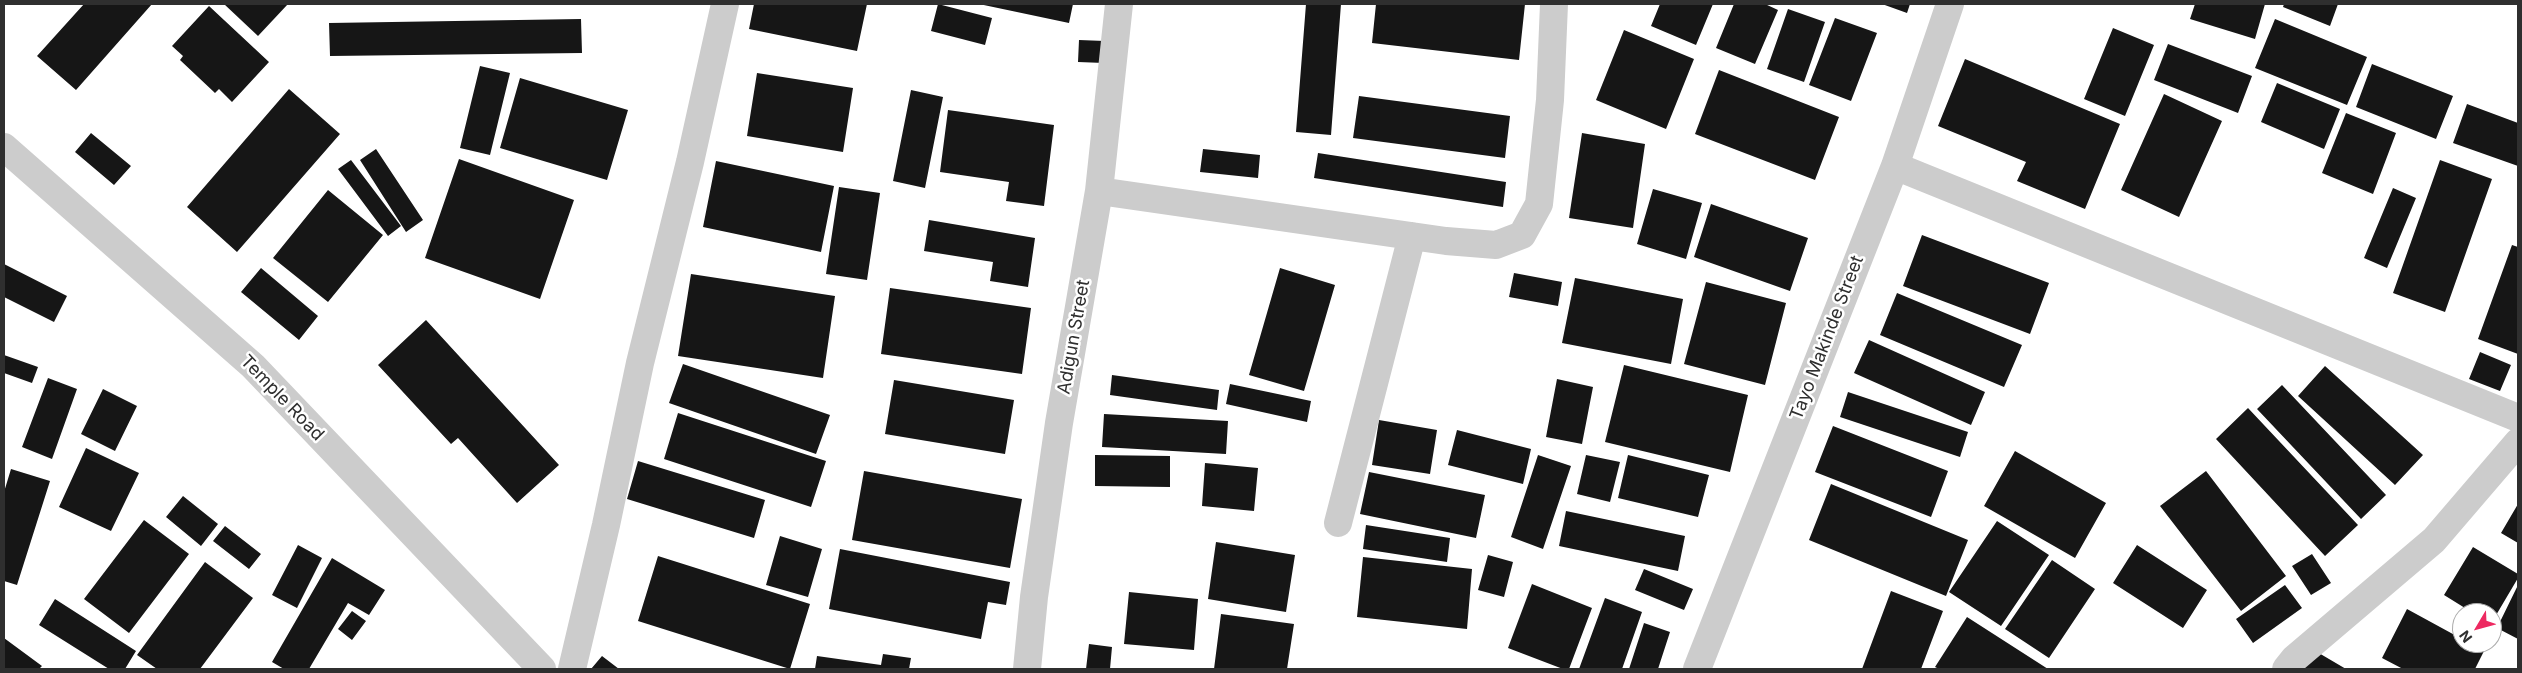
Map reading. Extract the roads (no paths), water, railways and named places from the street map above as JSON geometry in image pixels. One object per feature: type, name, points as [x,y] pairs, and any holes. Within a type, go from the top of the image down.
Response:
[{"type":"street","points":[[572,669],[606,525],[640,363],[690,162],[725,4]]},
{"type":"street","name":"Adigun Street","points":[[1027,669],[1034,597],[1059,423],[1099,191],[1119,4]]},
{"type":"street","points":[[1099,191],[1412,236],[1496,245],[1522,235],[1539,204],[1550,100],[1554,4]]},
{"type":"street","name":"Tayo Makinde Street","points":[[1697,669],[1895,166],[1950,4]]},
{"type":"street","name":"Temple Road","points":[[4,147],[253,366],[542,669]]},
{"type":"street","points":[[1895,166],[2518,418]]},
{"type":"street","points":[[1338,523],[1412,236]]},
{"type":"street","points":[[2286,669],[2294,659],[2434,540],[2518,442]]}]
